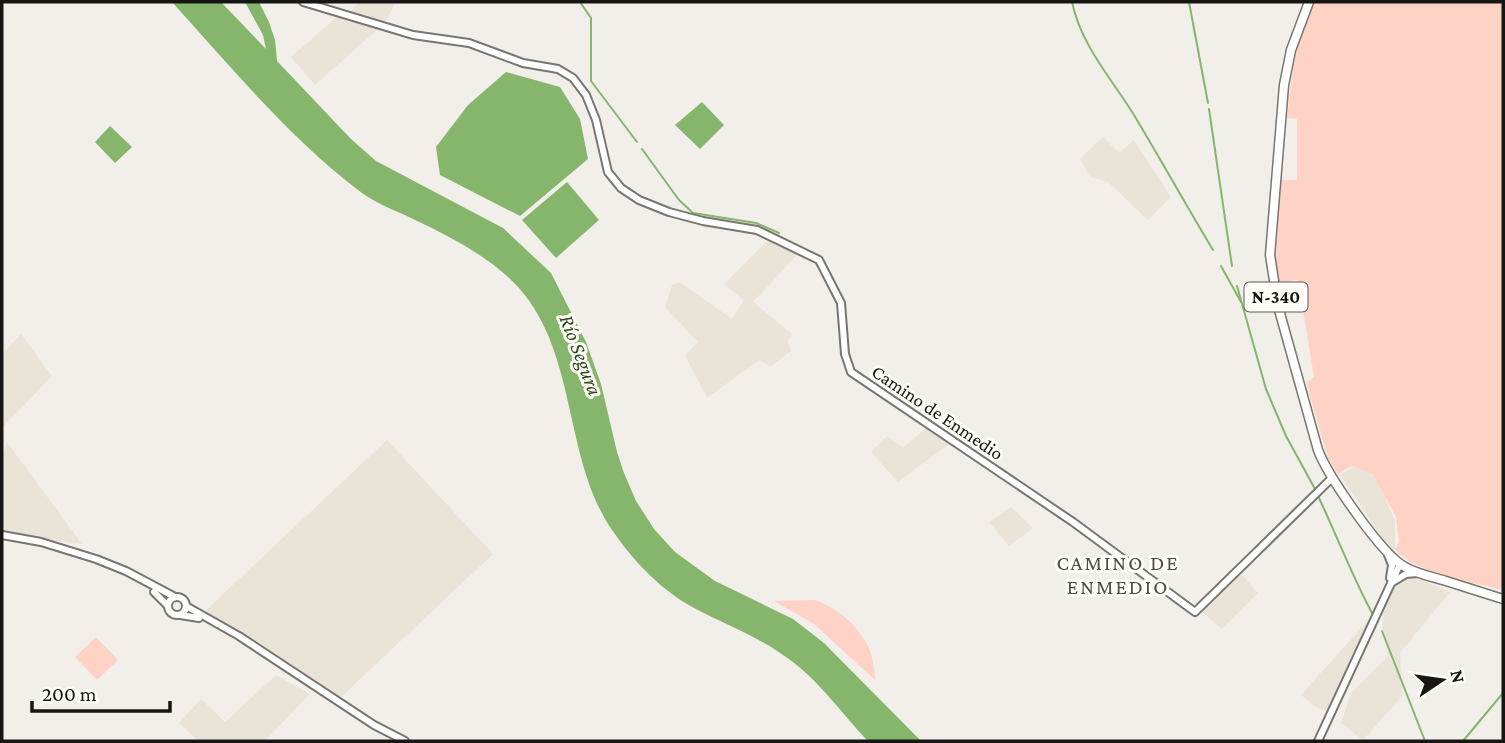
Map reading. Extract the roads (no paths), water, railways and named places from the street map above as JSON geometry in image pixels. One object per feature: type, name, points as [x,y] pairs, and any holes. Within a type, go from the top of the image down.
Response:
[{"type":"highway","name":"N-340","points":[[1309,2],[1291,50],[1284,85],[1270,265],[1278,306],[1318,450],[1332,478],[1387,551],[1400,564],[1418,573],[1503,599]]},
{"type":"main road","name":"Camino de Enmedio","points":[[303,2],[413,35],[469,43],[523,62],[558,69],[573,78],[586,94],[596,120],[608,172],[621,188],[639,200],[670,212],[703,221],[757,230],[819,260],[841,303],[845,354],[851,372],[1073,522],[1195,612],[1332,478]]},
{"type":"main road","points":[[2,537],[41,542],[126,571],[182,599],[186,606],[239,636],[347,708]]},
{"type":"main road","points":[[2,537],[49,548],[104,566],[145,586],[157,593],[172,614],[191,615],[202,619],[405,741]]},
{"type":"main road","points":[[1387,551],[1392,565],[1390,584]]},
{"type":"main road","points":[[1318,741],[1400,564]]},
{"type":"main road","points":[[1390,584],[1406,574],[1418,573]]},
{"type":"main road","points":[[168,606],[175,597]]},
{"type":"main road","points":[[180,615],[186,606]]},
{"type":"water","name":"Río Segura","points":[[172,2],[221,2],[266,49],[263,35],[245,2],[259,2],[275,40],[277,61],[351,139],[376,161],[503,228],[551,273],[586,342],[601,384],[624,473],[636,501],[654,529],[675,552],[715,581],[793,619],[824,643],[921,741],[868,741],[796,664],[762,641],[683,602],[642,568],[617,537],[599,507],[586,474],[560,369],[548,335],[532,304],[508,277],[487,260],[450,238],[374,201],[336,172],[286,127]]},
{"type":"water","points":[[506,72],[560,87],[580,119],[588,159],[520,216],[440,175],[436,147],[468,105]]},
{"type":"water","points":[[702,102],[724,125],[700,149],[675,125]]},
{"type":"water","points":[[110,126],[132,147],[115,163],[95,142]]},
{"type":"water","points":[[567,182],[599,220],[556,258],[522,220]]},
{"type":"waterway","points":[[580,2],[591,18],[591,81],[637,142]]},
{"type":"waterway","points":[[1072,2],[1082,33],[1134,115],[1213,250]]},
{"type":"waterway","points":[[1189,2],[1208,103]]},
{"type":"waterway","points":[[1209,109],[1232,266]]},
{"type":"waterway","points":[[642,149],[679,200],[693,213],[756,223],[779,233]]},
{"type":"waterway","points":[[1221,266],[1241,302]]},
{"type":"waterway","points":[[1237,286],[1266,389],[1286,436],[1315,489]]},
{"type":"waterway","points":[[1319,498],[1372,613]]},
{"type":"waterway","points":[[1382,631],[1425,741]]},
{"type":"waterway","points":[[1463,741],[1503,693]]},
{"type":"district","name":"CAMINO DE ENMEDIO","points":[[1118,575]]}]
